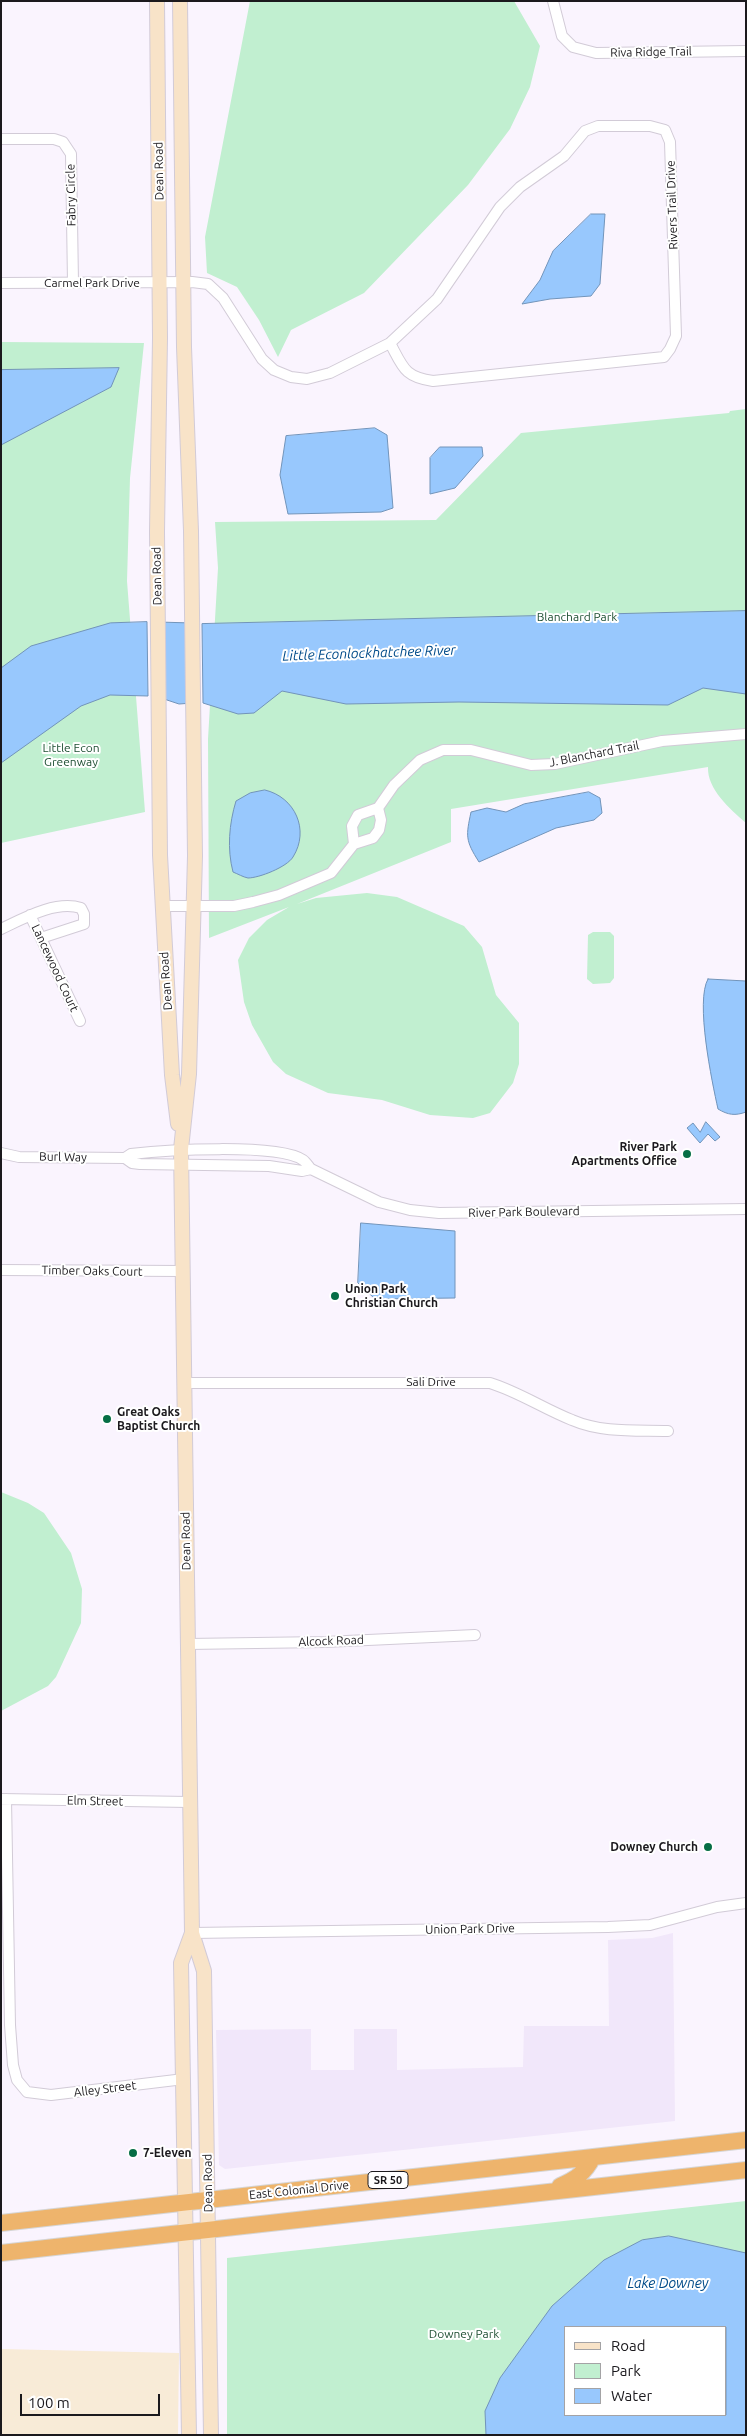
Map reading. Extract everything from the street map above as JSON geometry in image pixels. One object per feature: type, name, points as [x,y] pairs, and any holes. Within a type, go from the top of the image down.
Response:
[{"type":"highway","name":"East Colonial Drive","points":[[1,2223],[746,2140]]},
{"type":"highway","points":[[546,2192],[576,2179],[587,2169],[593,2157]]},
{"type":"highway","name":"SR 50","points":[[1,2253],[746,2170]]},
{"type":"main road","name":"Dean Road","points":[[157,1],[160,282],[157,598],[162,906],[172,1075],[181,1150]]},
{"type":"main road","name":"Dean Road","points":[[180,1],[183,282],[192,598],[194,906],[189,1074],[181,1150],[182,1271],[192,1933],[204,1971],[211,2435]]},
{"type":"main road","name":"Dean Road","points":[[188,2435],[181,1963],[192,1933]]},
{"type":"street","name":"Riva Ridge Trail","points":[[554,1],[562,36],[573,48],[596,53],[746,51]]},
{"type":"street","name":"Rivers Trail Drive","points":[[183,282],[200,282],[212,287],[223,298],[262,359],[274,370],[291,377],[307,379],[330,373],[390,344],[437,299],[500,207],[520,187],[564,156],[585,132],[598,126],[650,126],[665,130],[670,142],[676,336],[664,357],[652,360],[433,381],[416,379],[404,369],[390,344]]},
{"type":"street","name":"Fabry Circle","points":[[1,139],[54,139],[63,142],[71,154],[73,283]]},
{"type":"street","name":"Carmel Park Drive","points":[[1,283],[183,282]]},
{"type":"street","name":"J. Blanchard Trail","points":[[354,844],[354,820],[363,812],[378,808],[410,767],[420,760],[443,750],[471,750],[531,765],[555,764],[662,741],[746,734]]},
{"type":"street","points":[[162,906],[234,906],[278,895],[331,873],[354,844],[373,838],[379,830],[381,820],[378,808]]},
{"type":"street","points":[[1,929],[30,915],[70,904],[81,908],[84,914],[84,924],[40,938]]},
{"type":"street","name":"Lancewood Court","points":[[30,915],[80,1021]]},
{"type":"street","name":"Burl Way","points":[[1,1153],[19,1157],[125,1158],[131,1154],[181,1150]]},
{"type":"street","name":"River Park Boulevard","points":[[181,1150],[267,1152],[303,1160],[311,1169],[379,1202],[410,1210],[439,1213],[746,1209]]},
{"type":"street","name":"Burl Way","points":[[125,1158],[132,1163],[181,1165]]},
{"type":"street","name":"River Park Boulevard","points":[[181,1165],[269,1166],[302,1171],[311,1169]]},
{"type":"street","name":"Timber Oaks Court","points":[[1,1270],[182,1271]]},
{"type":"street","name":"Sali Drive","points":[[184,1383],[490,1383],[510,1389],[572,1421],[593,1427],[612,1430],[668,1431]]},
{"type":"street","name":"Alcock Road","points":[[187,1644],[325,1642],[475,1635]]},
{"type":"street","name":"Elm Street","points":[[4,1799],[189,1802]]},
{"type":"street","name":"Alley Street","points":[[4,1799],[10,2025],[13,2065],[17,2080],[27,2092],[50,2095],[184,2079]]},
{"type":"street","name":"Union Park Drive","points":[[192,1933],[608,1927],[650,1924],[718,1907],[746,1903]]},
{"type":"shaded area","points":[[673,1933],[675,2121],[225,2169],[219,2165],[216,2030],[311,2029],[311,2070],[354,2070],[354,2029],[397,2029],[397,2070],[523,2067],[524,2026],[609,2026],[608,1940],[652,1938]]},
{"type":"shaded area","points":[[1,2349],[179,2353],[178,2435],[1,2435]]},
{"type":"green space","points":[[250,1],[514,1],[540,46],[530,87],[510,129],[468,185],[364,293],[291,330],[278,357],[259,320],[237,287],[207,273],[205,237]]},
{"type":"green space","name":"Little Econ Greenway","points":[[1,342],[144,343],[130,478],[127,581],[145,812],[1,843]]},
{"type":"green space","name":"Blanchard Park","points":[[746,409],[746,823],[715,791],[711,783],[708,767],[451,809],[451,842],[297,904],[316,898],[367,893],[397,897],[464,926],[482,947],[496,995],[519,1023],[519,1064],[513,1083],[490,1113],[473,1118],[430,1115],[382,1100],[328,1093],[286,1074],[273,1062],[252,1025],[244,1002],[238,960],[249,938],[267,920],[289,907],[209,938],[208,739],[218,568],[215,522],[436,520],[521,433],[729,413],[730,411]]},
{"type":"green space","points":[[593,932],[610,932],[614,936],[614,978],[610,983],[593,984],[587,979],[588,935]]},
{"type":"green space","points":[[1,1492],[28,1503],[44,1513],[71,1553],[82,1589],[81,1623],[56,1677],[48,1686],[1,1711]]},
{"type":"green space","name":"Downey Park","points":[[746,2201],[746,2435],[227,2435],[227,2258]]},
{"type":"water","points":[[591,214],[605,214],[600,284],[591,296],[550,299],[522,304],[540,280],[553,251]]},
{"type":"water","points":[[119,368],[111,387],[1,445],[1,370]]},
{"type":"water","points":[[375,428],[387,435],[393,508],[381,512],[288,514],[280,475],[286,436]]},
{"type":"water","points":[[440,447],[482,447],[483,456],[455,488],[430,494],[430,458]]},
{"type":"water","name":"Little Econlockhatchee River","points":[[746,611],[746,694],[703,688],[668,705],[459,702],[346,704],[282,691],[254,713],[238,714],[203,703],[202,624]]},
{"type":"water","points":[[147,622],[148,696],[110,695],[81,706],[1,763],[1,668],[31,646],[110,623]]},
{"type":"water","points":[[158,622],[192,623],[193,703],[179,704],[158,697]]},
{"type":"water","points":[[265,790],[276,794],[292,807],[300,826],[298,847],[290,861],[272,871],[248,878],[233,872],[229,845],[232,819],[236,801],[250,793]]},
{"type":"water","points":[[589,792],[600,798],[602,813],[594,820],[556,828],[479,862],[471,848],[468,838],[468,827],[471,812],[487,808],[506,812],[524,804]]},
{"type":"water","points":[[708,979],[746,981],[746,1112],[732,1114],[718,1109],[704,1023],[704,990]]},
{"type":"water","points":[[706,1122],[720,1137],[715,1141],[708,1134],[700,1143],[687,1128],[693,1123],[700,1132]]},
{"type":"water","points":[[361,1223],[455,1231],[455,1298],[375,1299],[358,1283]]},
{"type":"water","name":"Lake Downey","points":[[669,2236],[746,2253],[746,2435],[486,2435],[485,2411],[500,2378],[552,2306],[604,2260],[642,2240]]},
{"type":"place","name":"River Park Apartments Office","points":[[687,1154]]},
{"type":"place","name":"Union Park Christian Church","points":[[335,1296]]},
{"type":"place","name":"Great Oaks Baptist Church","points":[[107,1419]]},
{"type":"place","name":"Downey Church","points":[[708,1847]]},
{"type":"place","name":"7-Eleven","points":[[133,2153]]}]
